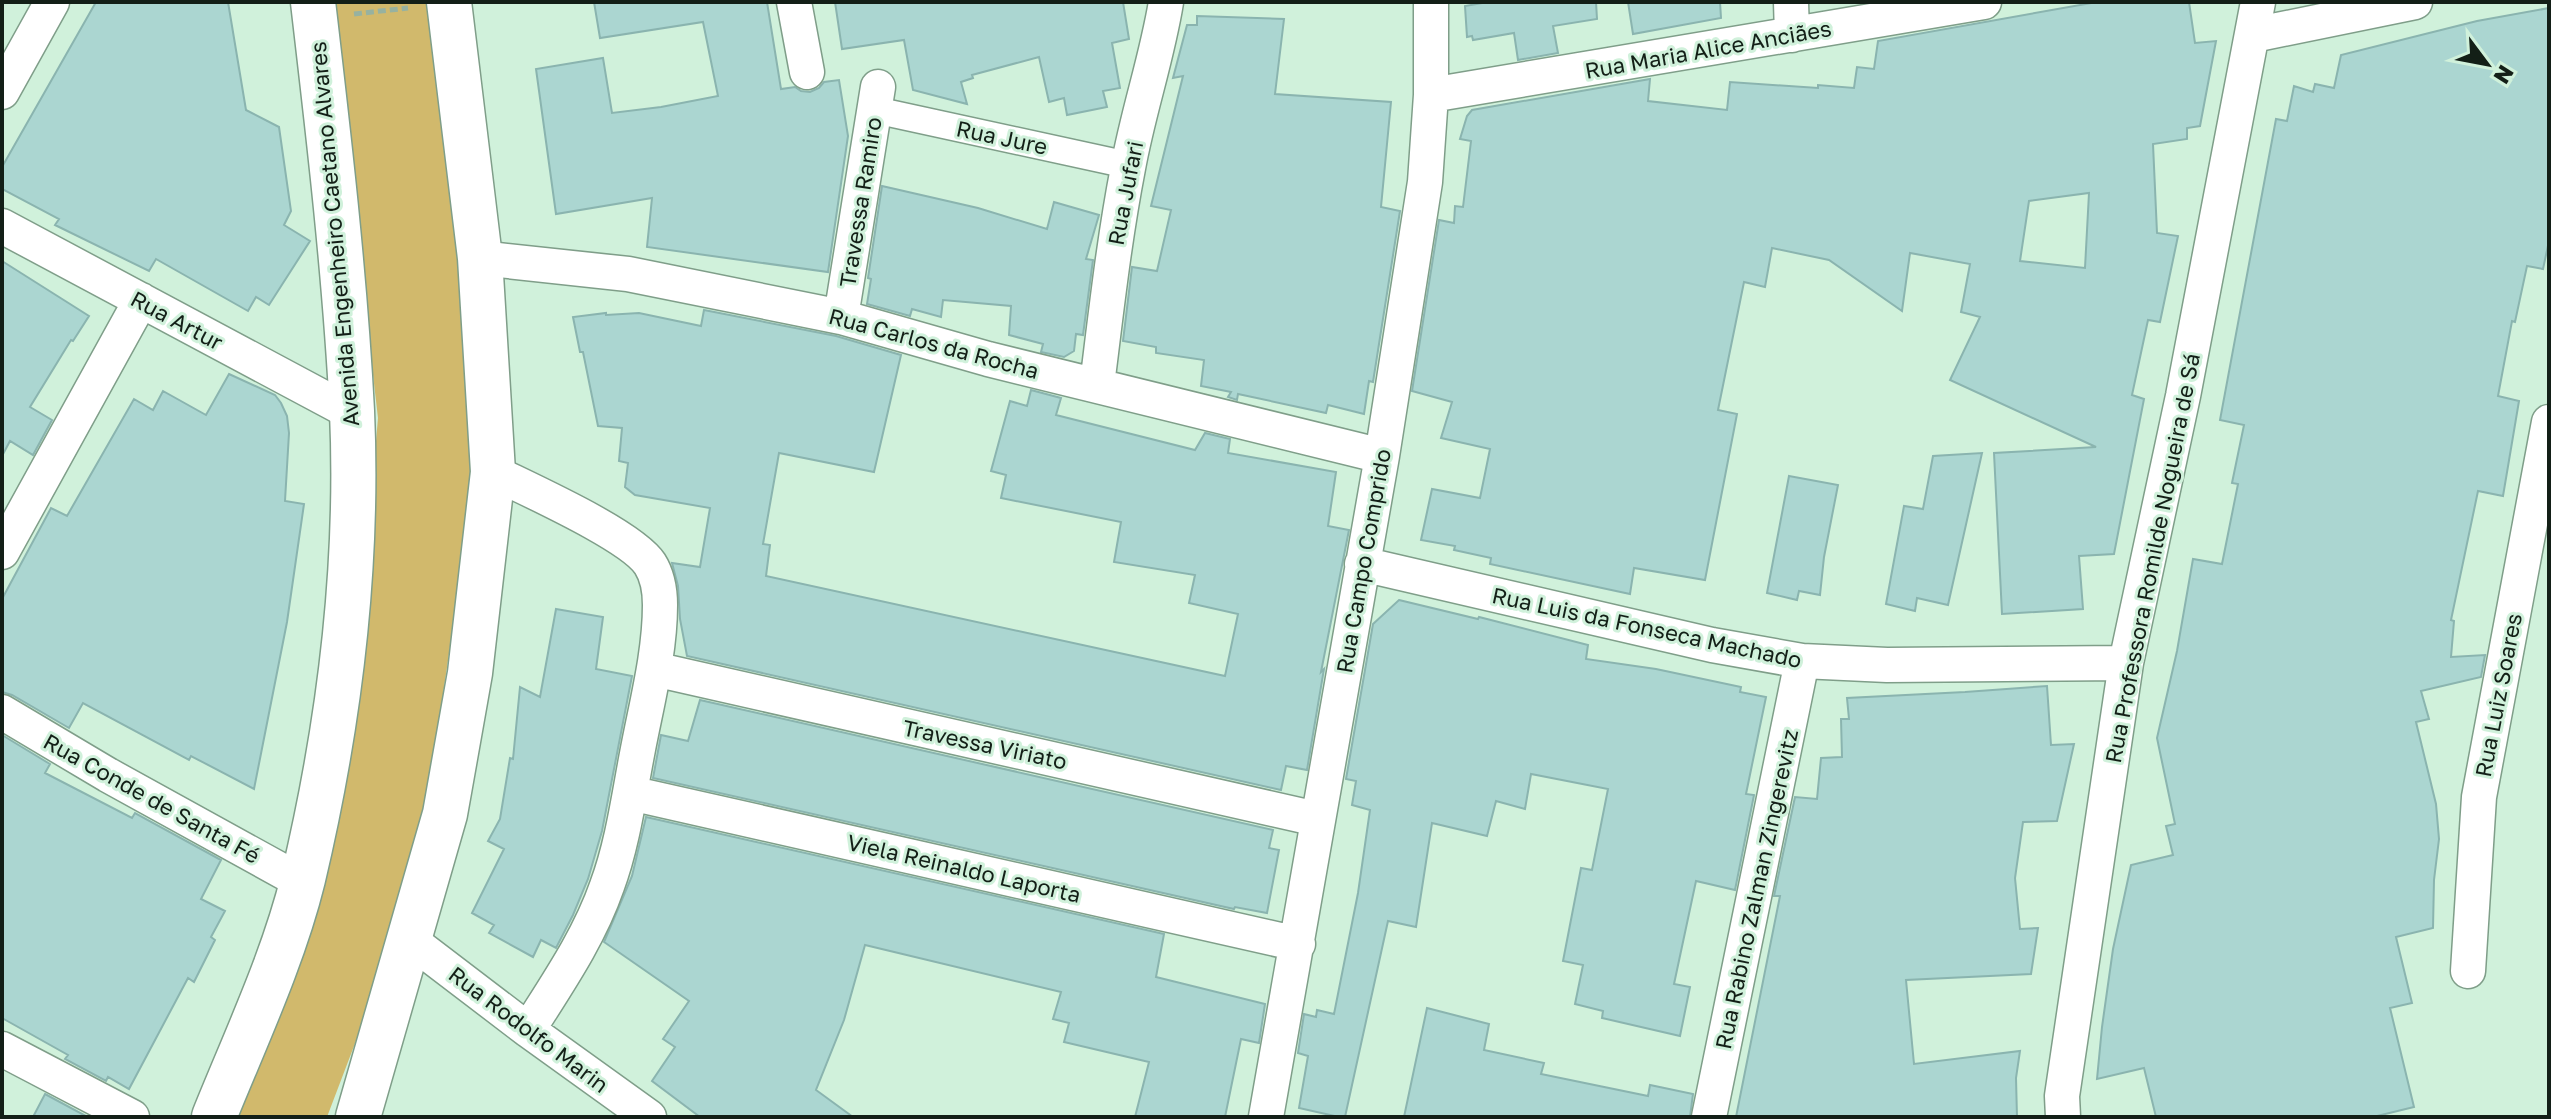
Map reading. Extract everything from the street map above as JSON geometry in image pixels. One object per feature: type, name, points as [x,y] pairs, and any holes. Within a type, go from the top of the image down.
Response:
[{"type":"main road","points":[[358,1117],[445,814],[470,673],[493,472],[480,258],[449,3]]},
{"type":"main road","name":"Avenida Engenheiro Caetano Alvares","points":[[214,1117],[268,986],[302,882],[334,728],[345,637],[352,515],[352,413],[331,154],[314,10]]},
{"type":"street","points":[[2,92],[52,2]]},
{"type":"street","points":[[794,2],[807,72]]},
{"type":"street","name":"Rua Jufari","points":[[1097,385],[1115,239],[1128,165],[1158,49],[1166,2]]},
{"type":"street","name":"Rua Campo Comprido","points":[[1266,1117],[1382,456],[1425,182],[1431,95],[1431,2]]},
{"type":"street","name":"Rua Maria Alice Anciães","points":[[1431,95],[1791,18],[1984,2]]},
{"type":"street","name":"Rua Professora Romilde Nogueira de Sá","points":[[2063,1117],[2062,1096],[2126,663],[2183,396],[2258,2]]},
{"type":"street","points":[[2253,35],[2415,2]]},
{"type":"street","name":"Rua Jure","points":[[877,98],[1128,165]]},
{"type":"street","name":"Travessa Ramiro","points":[[841,317],[877,98]]},
{"type":"street","name":"Rua Artur","points":[[2,226],[352,413]]},
{"type":"street","name":"Rua Carlos da Rocha","points":[[480,258],[628,274],[841,317],[988,359],[1382,456]]},
{"type":"street","points":[[2,552],[141,300]]},
{"type":"street","name":"Rua Luiz Soares","points":[[2468,971],[2479,797],[2544,478],[2549,422]]},
{"type":"street","points":[[493,472],[602,528],[648,561],[657,578],[660,604],[654,669],[613,868],[603,897],[570,964],[528,1030]]},
{"type":"street","name":"Rua Luis da Fonseca Machado","points":[[1362,564],[1712,645],[1802,661],[1887,665],[2126,663]]},
{"type":"street","name":"Rua Rabino Zalman Zingerevitz","points":[[1709,1117],[1802,661]]},
{"type":"street","name":"Travessa Viriato","points":[[654,669],[1317,819]]},
{"type":"street","name":"Rua Conde de Santa Fé","points":[[2,712],[108,775],[302,882]]},
{"type":"street","name":"Viela Reinaldo Laporta","points":[[630,793],[1298,944]]},
{"type":"street","name":"Rua Rodolfo Marin","points":[[410,940],[649,1117]]},
{"type":"street","points":[[2,1049],[132,1117]]},
{"type":"path","points":[[314,10],[449,3]]},
{"type":"shaded area","points":[[330,2],[431,2],[459,248],[473,490],[425,817],[388,929],[362,1025],[327,1117],[239,1117],[313,880],[350,738],[378,418]]},
{"type":"building","points":[[96,2],[228,2],[246,110],[279,127],[291,211],[284,225],[310,241],[269,305],[256,297],[248,311],[156,259],[149,271],[55,225],[59,219],[2,189],[2,167]]},
{"type":"building","points":[[594,2],[767,2],[781,89],[795,87],[810,92],[824,82],[839,80],[848,136],[828,272],[647,247],[652,198],[556,214],[536,69],[603,58],[612,113],[718,96],[703,22],[600,38]]},
{"type":"building","points":[[835,2],[1123,2],[1129,39],[1112,43],[1120,88],[1103,91],[1107,107],[1067,115],[1064,98],[1049,102],[1039,57],[972,75],[973,78],[961,82],[967,104],[913,90],[904,40],[842,49]]},
{"type":"building","points":[[1488,2],[1596,2],[1597,19],[1553,26],[1558,53],[1518,60],[1514,33],[1473,40],[1472,36],[1467,37],[1465,6]]},
{"type":"building","points":[[1628,2],[1720,2],[1721,18],[1633,34]]},
{"type":"building","points":[[2097,2],[2189,2],[2195,43],[2216,41],[2200,126],[2187,128],[2187,139],[2153,144],[2157,233],[2178,236],[2160,322],[2148,320],[2132,395],[2144,399],[2114,554],[2079,556],[2083,609],[2002,614],[1994,453],[2096,447],[1950,380],[1980,317],[1961,312],[1970,264],[1910,253],[1902,311],[1829,260],[1772,248],[1765,287],[1744,282],[1718,410],[1737,414],[1705,580],[1634,568],[1630,594],[1490,564],[1491,558],[1454,550],[1455,546],[1421,540],[1432,489],[1480,498],[1490,449],[1441,438],[1452,402],[1412,391],[1439,220],[1454,223],[1455,206],[1463,207],[1471,141],[1460,139],[1472,110],[1650,79],[1648,101],[1727,110],[1730,82],[1854,88],[1857,67],[1874,69],[1878,41]],"holes":[[[2089,193],[2085,268],[2020,261],[2029,201]]]},
{"type":"building","points":[[2549,8],[2549,241],[2543,269],[2527,266],[2515,322],[2512,321],[2498,396],[2519,401],[2503,496],[2478,491],[2451,620],[2454,621],[2451,657],[2485,655],[2481,677],[2421,691],[2429,719],[2416,722],[2436,804],[2439,839],[2433,928],[2396,937],[2412,1003],[2390,1008],[2414,1107],[2373,1117],[2156,1117],[2144,1068],[2097,1079],[2102,1027],[2113,949],[2131,865],[2173,855],[2166,826],[2175,824],[2157,738],[2177,651],[2193,559],[2222,564],[2238,484],[2232,483],[2244,425],[2220,420],[2276,119],[2287,121],[2294,86],[2313,92],[2315,84],[2334,88],[2341,55],[2477,21]]},
{"type":"building","points":[[1197,16],[1284,19],[1275,94],[1391,102],[1381,207],[1400,211],[1373,382],[1369,381],[1364,414],[1328,405],[1326,413],[1238,394],[1237,400],[1228,397],[1231,392],[1201,386],[1204,360],[1156,353],[1156,347],[1123,341],[1132,267],[1157,271],[1171,210],[1151,206],[1183,76],[1173,78],[1187,25],[1197,25]]},
{"type":"building","points":[[882,186],[978,208],[1047,229],[1054,202],[1099,215],[1086,259],[1093,260],[1083,335],[1076,334],[1074,351],[1064,357],[1041,352],[1043,344],[1009,335],[1011,306],[943,300],[941,317],[912,309],[910,316],[867,304]]},
{"type":"building","points":[[2,261],[89,316],[30,407],[52,420],[33,455],[10,441],[2,456]]},
{"type":"building","points":[[704,310],[836,336],[901,355],[874,472],[779,453],[763,544],[770,545],[766,576],[1225,676],[1238,614],[1189,603],[1195,575],[1114,562],[1121,522],[1001,498],[1006,475],[991,471],[1010,401],[1027,406],[1031,390],[1061,398],[1056,415],[1195,450],[1205,433],[1230,439],[1228,453],[1336,472],[1328,526],[1349,530],[1321,672],[1324,669],[1307,770],[1286,766],[1281,790],[687,656],[672,563],[700,567],[710,508],[635,495],[625,487],[628,463],[619,461],[622,428],[598,426],[573,317],[639,313],[701,326]]},
{"type":"building","points":[[229,374],[275,395],[281,403],[287,416],[289,433],[285,501],[304,504],[287,622],[254,789],[191,756],[189,760],[83,703],[69,728],[2,692],[2,599],[51,508],[67,516],[134,399],[153,410],[163,391],[206,415]]},
{"type":"building","points":[[1982,453],[1948,605],[1917,598],[1915,611],[1886,604],[1904,506],[1923,509],[1933,456]]},
{"type":"building","points":[[1789,476],[1838,485],[1820,595],[1799,591],[1797,600],[1767,593]]},
{"type":"building","points":[[1399,600],[1588,645],[1586,659],[1656,669],[1741,687],[1740,692],[1766,697],[1746,794],[1754,795],[1735,890],[1696,881],[1674,984],[1690,987],[1680,1036],[1602,1018],[1603,1011],[1575,1004],[1583,965],[1563,961],[1581,868],[1592,870],[1608,789],[1531,774],[1525,809],[1496,801],[1487,836],[1432,823],[1416,927],[1388,921],[1345,1117],[1339,1117],[1299,1108],[1308,1056],[1298,1053],[1304,1014],[1316,1017],[1317,1010],[1334,1014],[1358,893],[1370,810],[1352,805],[1356,781],[1346,779],[1373,624]]},
{"type":"building","points":[[556,609],[603,617],[596,669],[632,676],[602,831],[588,879],[556,948],[541,940],[533,957],[489,933],[494,925],[472,913],[504,849],[488,841],[500,819],[510,758],[513,759],[520,687],[540,697]]},
{"type":"building","points":[[2047,686],[2051,745],[2074,744],[2057,821],[2023,822],[2015,878],[2020,929],[2038,928],[2031,974],[1906,980],[1914,1064],[2020,1051],[2016,1078],[2017,1117],[1736,1117],[1780,896],[1774,896],[1795,797],[1817,799],[1821,758],[1842,757],[1841,719],[1849,719],[1847,698]]},
{"type":"building","points":[[700,700],[1273,830],[1269,848],[1279,850],[1267,913],[1234,909],[653,778],[661,735],[688,741]]},
{"type":"building","points":[[2,735],[50,764],[45,773],[132,818],[135,813],[221,860],[201,899],[225,911],[211,937],[215,940],[194,982],[188,978],[129,1089],[108,1077],[106,1081],[65,1059],[68,1055],[2,1018]]},
{"type":"building","points":[[646,817],[1164,934],[1156,977],[1265,1004],[1259,1043],[1241,1039],[1225,1117],[1135,1117],[1149,1062],[1064,1042],[1069,1023],[1053,1019],[1061,992],[865,945],[844,1020],[816,1090],[853,1117],[700,1117],[652,1081],[675,1047],[663,1039],[689,1001],[604,942],[632,876]]},
{"type":"building","points":[[1427,1008],[1489,1024],[1484,1050],[1544,1063],[1541,1074],[1648,1096],[1650,1085],[1693,1094],[1690,1117],[1404,1117]]},
{"type":"building","points":[[45,1094],[86,1116],[33,1117]]}]
